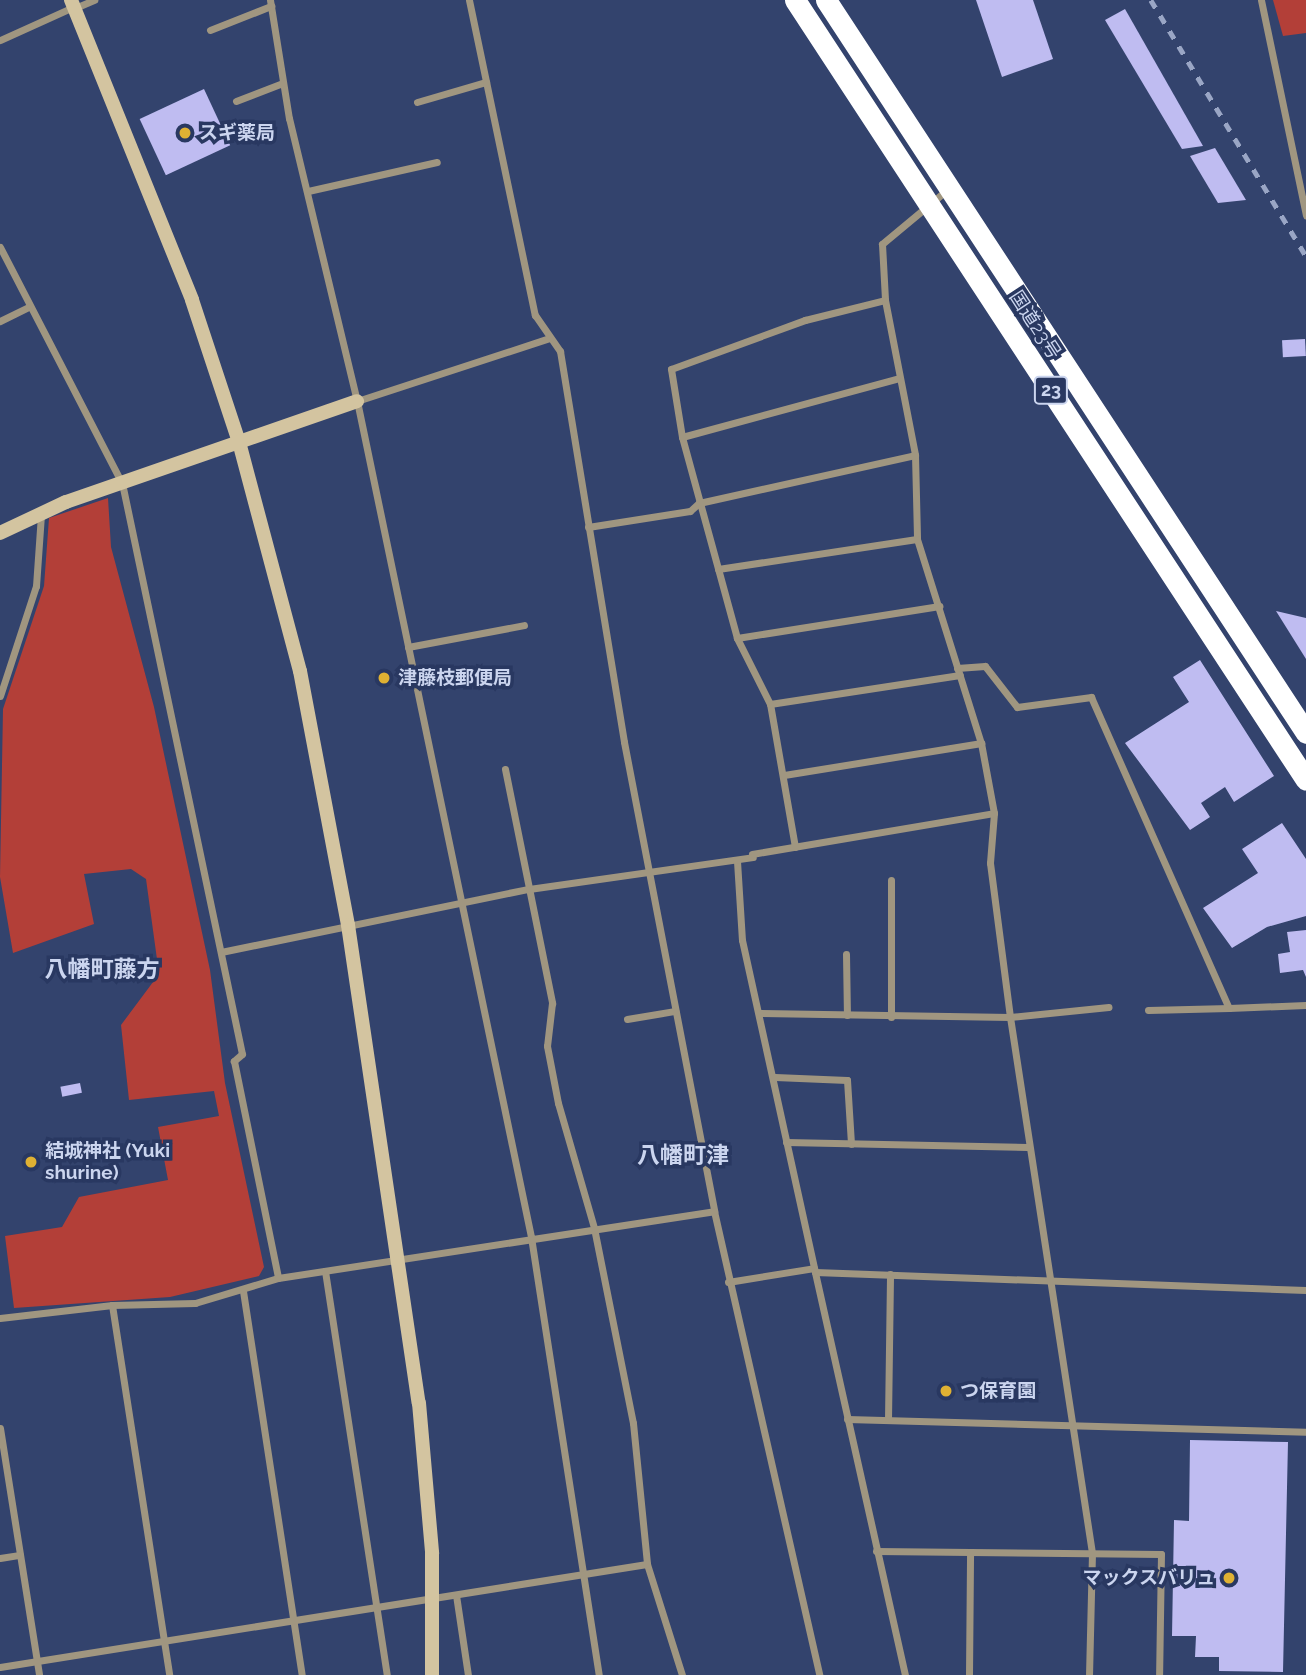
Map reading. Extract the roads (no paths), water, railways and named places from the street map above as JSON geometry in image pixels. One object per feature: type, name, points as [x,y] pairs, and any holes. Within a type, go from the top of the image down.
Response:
[{"type":"highway","name":"国道23号","points":[[795,0],[1306,780]]},
{"type":"highway","name":"国道23号","points":[[826,0],[951,187],[1306,733]]},
{"type":"street","points":[[0,40],[73,5],[94,0]]},
{"type":"street","points":[[469,0],[535,315],[560,351],[649,874],[714,1211],[819,1675]]},
{"type":"street","points":[[1261,0],[1306,215]]},
{"type":"street","points":[[210,30],[270,3],[283,83],[357,401],[531,1237],[599,1675]]},
{"type":"street","points":[[73,5],[167,229],[239,442],[300,671],[348,925],[398,1259],[426,1474],[432,1599],[432,1675]]},
{"type":"street","points":[[417,102],[486,82]]},
{"type":"street","points":[[236,101],[283,83]]},
{"type":"street","points":[[308,191],[437,162]]},
{"type":"street","points":[[951,187],[928,202],[882,244],[885,300],[896,379],[915,455],[917,539],[981,743],[994,813],[990,863],[1027,1147],[1045,1278],[1092,1553],[1089,1675]]},
{"type":"street","points":[[0,247],[122,483],[242,1054],[234,1061],[278,1278]]},
{"type":"street","points":[[795,846],[770,704],[737,638],[682,437],[671,369],[805,320],[885,300]]},
{"type":"street","points":[[0,321],[29,307]]},
{"type":"street","points":[[0,533],[122,483],[357,401],[550,338]]},
{"type":"street","points":[[682,437],[896,379]]},
{"type":"street","points":[[588,527],[690,511],[699,503],[915,455]]},
{"type":"street","points":[[0,696],[2,682],[36,586],[41,514]]},
{"type":"street","points":[[719,569],[917,539]]},
{"type":"street","points":[[737,638],[939,606]]},
{"type":"street","points":[[408,647],[524,625]]},
{"type":"street","points":[[770,704],[985,666],[1017,707],[1091,698],[1229,1008]]},
{"type":"street","points":[[784,775],[981,743]]},
{"type":"street","points":[[505,769],[552,1003],[547,1046],[594,1228],[633,1423],[647,1564],[682,1675]]},
{"type":"street","points":[[221,952],[529,889],[737,861],[795,846],[994,813]]},
{"type":"street","points":[[737,861],[742,940],[775,1077],[786,1142],[905,1675]]},
{"type":"street","points":[[891,880],[891,1017]]},
{"type":"street","points":[[846,954],[847,1015]]},
{"type":"street","points":[[1148,1010],[1306,1005]]},
{"type":"street","points":[[759,1013],[1010,1017],[1108,1007]]},
{"type":"street","points":[[627,1019],[675,1011]]},
{"type":"street","points":[[775,1077],[847,1080],[851,1144]]},
{"type":"street","points":[[786,1142],[1027,1147]]},
{"type":"street","points":[[0,1318],[112,1304],[195,1303],[243,1291],[278,1278],[714,1211]]},
{"type":"street","points":[[728,1282],[814,1270],[1306,1290]]},
{"type":"street","points":[[325,1271],[387,1675]]},
{"type":"street","points":[[888,1420],[890,1274]]},
{"type":"street","points":[[243,1291],[302,1675]]},
{"type":"street","points":[[112,1304],[169,1675]]},
{"type":"street","points":[[847,1419],[1070,1423],[1306,1432]]},
{"type":"street","points":[[0,1427],[39,1675]]},
{"type":"street","points":[[876,1551],[1161,1554],[1160,1675]]},
{"type":"street","points":[[969,1675],[970,1552]]},
{"type":"street","points":[[0,1558],[20,1555]]},
{"type":"street","points":[[0,1667],[647,1564]]},
{"type":"street","points":[[456,1595],[468,1675]]},
{"type":"railway","points":[[1151,0],[1306,256]]},
{"type":"place","name":"スギ薬局","points":[[185,133]]},
{"type":"place","name":"津藤枝郵便局","points":[[384,678]]},
{"type":"place","name":"結城神社 (Yuki shurine)","points":[[31,1162]]},
{"type":"place","name":"つ保育園","points":[[946,1391]]},
{"type":"place","name":"マックスバリュ","points":[[1229,1578]]},
{"type":"district","name":"八幡町藤方","points":[[102,969]]},
{"type":"district","name":"八幡町津","points":[[683,1155]]}]
